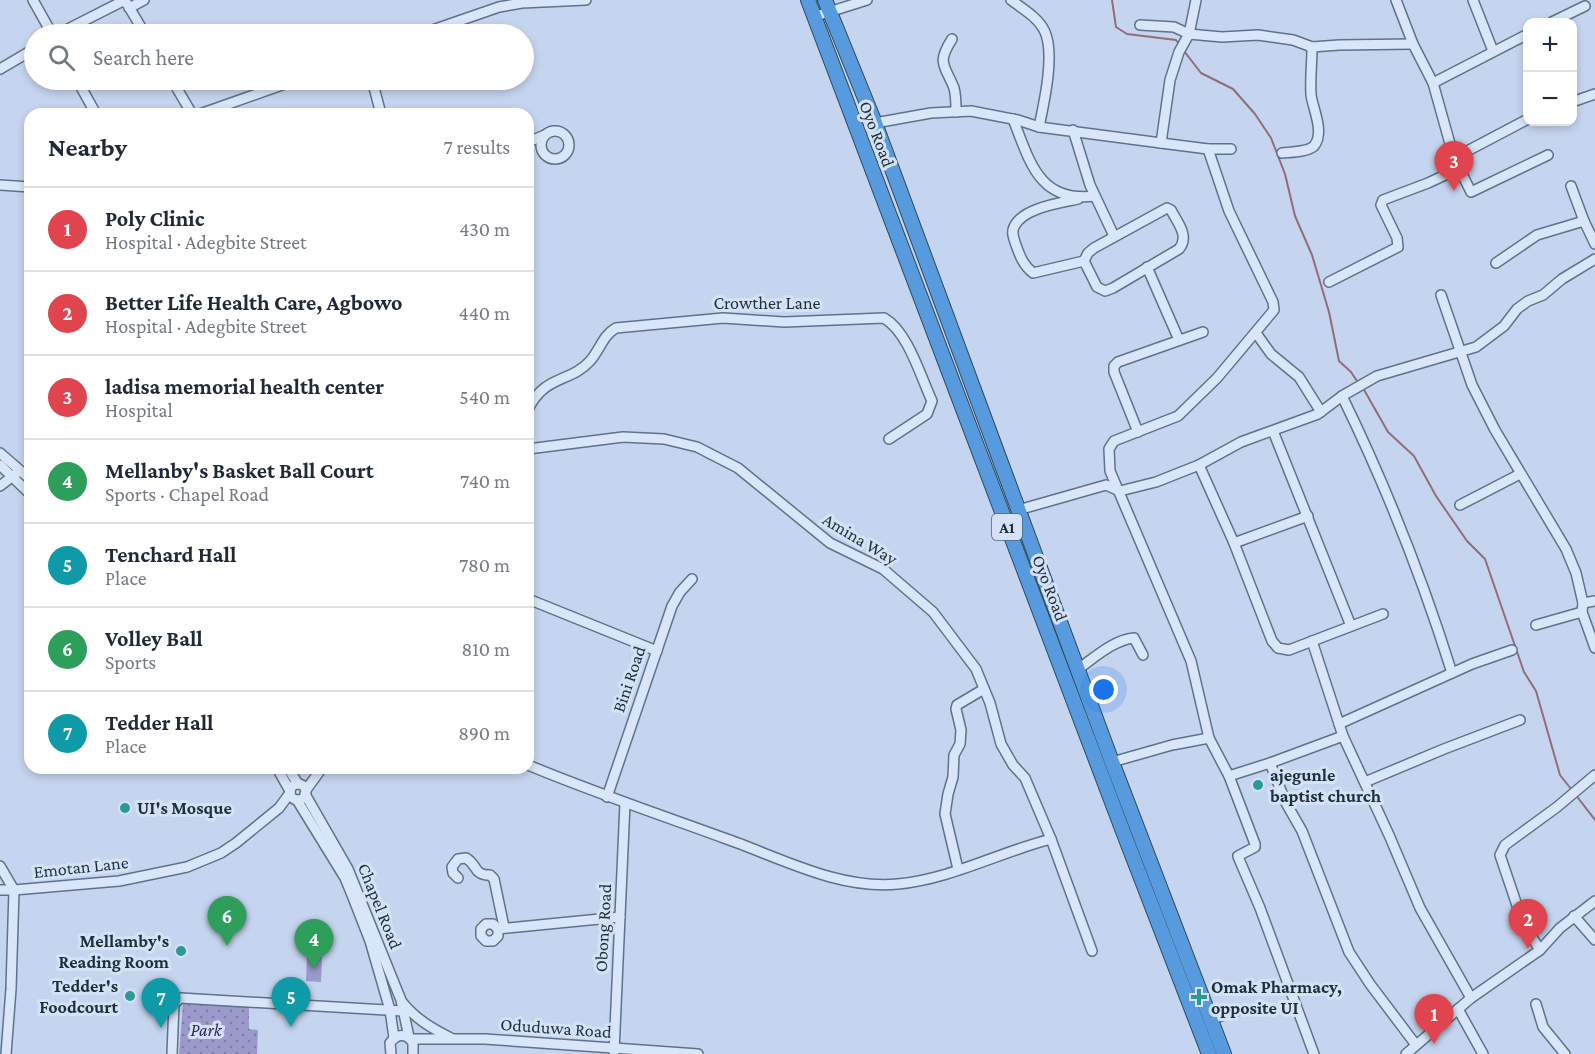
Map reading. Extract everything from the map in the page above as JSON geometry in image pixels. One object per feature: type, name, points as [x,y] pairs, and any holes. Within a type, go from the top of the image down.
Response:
[{"type":"highway","name":"Oyo Road","points":[[807,0],[1142,863],[1209,1054]]},
{"type":"highway","name":"Oyo Road","points":[[827,6],[875,123],[1112,762],[1142,863],[1212,1019],[1224,1054]]},
{"type":"street","points":[[33,0],[46,24]]},
{"type":"street","points":[[129,8],[144,0]]},
{"type":"street","points":[[450,24],[499,7],[522,3],[586,0]]},
{"type":"street","points":[[813,17],[827,6],[867,0]]},
{"type":"street","points":[[1011,0],[1034,17],[1046,33],[1047,90],[1040,127]]},
{"type":"street","points":[[1161,143],[1172,72],[1179,52],[1190,34],[1196,0]]},
{"type":"street","points":[[1396,0],[1413,44],[1433,83],[1454,158],[1471,192],[1548,156]]},
{"type":"street","points":[[1473,0],[1493,51]]},
{"type":"street","points":[[78,24],[121,2],[126,2],[139,24]]},
{"type":"street","points":[[1560,18],[1585,6]]},
{"type":"street","points":[[1140,25],[1174,27],[1190,34],[1222,37],[1258,35],[1293,40],[1312,47],[1413,44]]},
{"type":"street","points":[[1433,83],[1523,36]]},
{"type":"street","points":[[952,39],[947,48],[943,66],[954,88],[956,112]]},
{"type":"street","points":[[1282,153],[1309,149],[1313,147],[1317,138],[1318,128],[1311,95],[1312,47]]},
{"type":"street","points":[[0,69],[24,55]]},
{"type":"street","points":[[83,90],[93,108]]},
{"type":"street","points":[[178,90],[188,108]]},
{"type":"street","points":[[217,108],[268,90]]},
{"type":"street","points":[[375,90],[379,108]]},
{"type":"street","points":[[1577,100],[1595,94]]},
{"type":"street","points":[[875,123],[931,112],[971,111],[1040,127],[1161,143],[1231,149]]},
{"type":"street","points":[[1013,119],[1034,168],[1042,180],[1054,191],[1078,199]]},
{"type":"street","points":[[1454,158],[1523,120]]},
{"type":"street","points":[[1072,130],[1095,196],[1114,236]]},
{"type":"street","points":[[534,140],[545,135]]},
{"type":"street","points":[[1208,148],[1229,210],[1273,302],[1274,310],[1217,378],[1178,416],[1114,441],[1109,449],[1110,471],[1191,661],[1209,738],[1229,776],[1255,844],[1255,847],[1238,856],[1260,908],[1314,1054]]},
{"type":"street","points":[[1329,282],[1398,247],[1398,238],[1381,206],[1383,200],[1458,169]]},
{"type":"street","points":[[0,185],[24,187]]},
{"type":"street","points":[[1571,186],[1595,244]]},
{"type":"street","points":[[1084,261],[1033,273],[1021,260],[1013,236],[1013,228],[1017,221],[1033,210],[1095,196]]},
{"type":"street","points":[[1162,209],[1171,210],[1184,237],[1184,243],[1179,249],[1105,291],[1097,287],[1084,261],[1088,253],[1162,209]]},
{"type":"street","points":[[1496,263],[1537,235],[1584,220]]},
{"type":"street","points":[[1018,510],[1106,485],[1120,491],[1156,482],[1199,465],[1241,442],[1321,412],[1342,396],[1390,370],[1476,347],[1492,337],[1517,309],[1528,301],[1543,295],[1562,279],[1595,259]]},
{"type":"street","points":[[1147,267],[1179,340]]},
{"type":"street","points":[[1441,295],[1472,385],[1520,474],[1566,549],[1576,573],[1583,608],[1595,648]]},
{"type":"street","name":"Crowther Lane","points":[[534,398],[546,386],[589,363],[610,331],[616,328],[723,318],[784,322],[884,318],[896,327],[903,337],[932,400],[927,414],[889,439]]},
{"type":"street","points":[[1138,432],[1114,372],[1114,366],[1118,362],[1203,332]]},
{"type":"street","points":[[1256,333],[1271,354],[1299,377],[1321,412]]},
{"type":"street","points":[[1342,396],[1386,489],[1431,606],[1452,673]]},
{"type":"street","points":[[1273,431],[1351,626]]},
{"type":"street","name":"Amina Way","points":[[534,448],[623,437],[664,439],[697,447],[738,468],[830,543],[884,569],[933,612],[976,669],[990,703],[1001,744],[1013,765],[1025,778],[1051,839],[1092,951]]},
{"type":"street","points":[[0,453],[24,485]]},
{"type":"street","points":[[0,465],[24,477]]},
{"type":"street","points":[[1199,465],[1234,543],[1272,641],[1278,648],[1289,650],[1383,614]]},
{"type":"street","points":[[0,486],[16,474]]},
{"type":"street","points":[[1460,505],[1520,474]]},
{"type":"street","points":[[1234,543],[1308,516]]},
{"type":"street","name":"Bini Road","points":[[607,796],[672,606],[680,592],[692,579]]},
{"type":"street","points":[[534,601],[657,651]]},
{"type":"street","points":[[1536,625],[1583,608],[1595,601]]},
{"type":"street","points":[[1077,670],[1101,653],[1127,639],[1134,638],[1143,655]]},
{"type":"street","points":[[1312,640],[1343,736],[1420,908],[1471,998]]},
{"type":"street","points":[[1339,724],[1452,673],[1512,650]]},
{"type":"street","points":[[958,869],[945,814],[954,755],[960,744],[961,730],[956,708],[957,705],[984,689]]},
{"type":"street","points":[[1365,782],[1520,720]]},
{"type":"street","points":[[1229,776],[1343,736]]},
{"type":"street","points":[[1112,762],[1172,745],[1209,738]]},
{"type":"street","points":[[1270,763],[1286,803],[1302,831],[1349,952],[1416,1045]]},
{"type":"street","points":[[534,767],[625,803],[837,878],[867,884],[900,884],[924,880],[1051,839]]},
{"type":"street","name":"Chapel Road","points":[[282,774],[298,792],[348,870],[400,1000],[414,1047],[412,1054]]},
{"type":"street","name":"Chapel Road","points":[[290,774],[345,878],[370,941],[390,1010],[394,1038],[389,1046],[391,1054]]},
{"type":"street","name":"Emotan Lane","points":[[6,1054],[11,989],[14,890],[119,881],[187,867],[228,848],[250,833],[316,774]]},
{"type":"street","points":[[1540,950],[1523,923],[1500,855],[1501,851],[1505,844],[1557,807],[1595,775]]},
{"type":"street","name":"Obong Road","points":[[614,1051],[625,803]]},
{"type":"street","points":[[458,878],[453,873],[452,867],[458,859],[466,858],[473,862],[477,872],[490,875],[494,879],[501,928],[620,917]]},
{"type":"street","points":[[0,866],[14,890]]},
{"type":"street","points":[[0,890],[14,890]]},
{"type":"street","points":[[1406,1054],[1471,998],[1540,950],[1560,928],[1595,901]]},
{"type":"street","points":[[1574,916],[1595,940]]},
{"type":"street","points":[[0,988],[11,989]]},
{"type":"street","points":[[172,1054],[174,1004],[180,998],[403,1011]]},
{"type":"street","points":[[400,1000],[424,1024],[453,1039]]},
{"type":"street","points":[[1536,1004],[1543,1027],[1565,1054]]},
{"type":"street","points":[[1458,1009],[1483,1054]]},
{"type":"street","points":[[1212,1019],[1239,1010]]},
{"type":"street","name":"Oduduwa Road","points":[[394,1038],[402,1035],[410,1038],[485,1039],[614,1051],[698,1054]]},
{"type":"green space","points":[[307,956],[322,957],[321,982],[306,981]]},
{"type":"green space","name":"Park","points":[[183,1004],[249,1007],[249,1029],[258,1030],[257,1054],[179,1054]]},
{"type":"waterway","points":[[1112,0],[1116,27],[1127,34],[1176,40],[1179,44]]},
{"type":"waterway","points":[[1184,51],[1201,73],[1233,89],[1255,114],[1271,138],[1285,174],[1295,216],[1312,255],[1329,312],[1339,361],[1351,372],[1359,384]]},
{"type":"waterway","points":[[1363,388],[1388,432],[1414,456],[1436,496],[1467,541],[1485,559],[1524,672],[1536,691],[1560,775],[1571,789]]},
{"type":"waterway","points":[[1575,794],[1595,820]]},
{"type":"place","name":"ladisa memorial health center","points":[[1454,191]]},
{"type":"place","name":"ajegunle baptist church","points":[[1258,785]]},
{"type":"place","name":"UI's Mosque","points":[[125,808]]},
{"type":"place","name":"Volley Ball","points":[[227,946]]},
{"type":"place","name":"Better Life Health Care, Agbowo","points":[[1528,949]]},
{"type":"place","name":"Mellamby's Reading Room","points":[[181,951]]},
{"type":"place","name":"Mellanby's Basket Ball Court","points":[[314,969]]},
{"type":"place","name":"Tedder's Foodcourt","points":[[130,996]]},
{"type":"place","name":"Omak Pharmacy, opposite UI","points":[[1199,997]]},
{"type":"place","name":"Tenchard Hall","points":[[291,1027]]},
{"type":"place","name":"Tedder Hall","points":[[161,1028]]},
{"type":"place","name":"Poly Clinic","points":[[1434,1044]]}]
